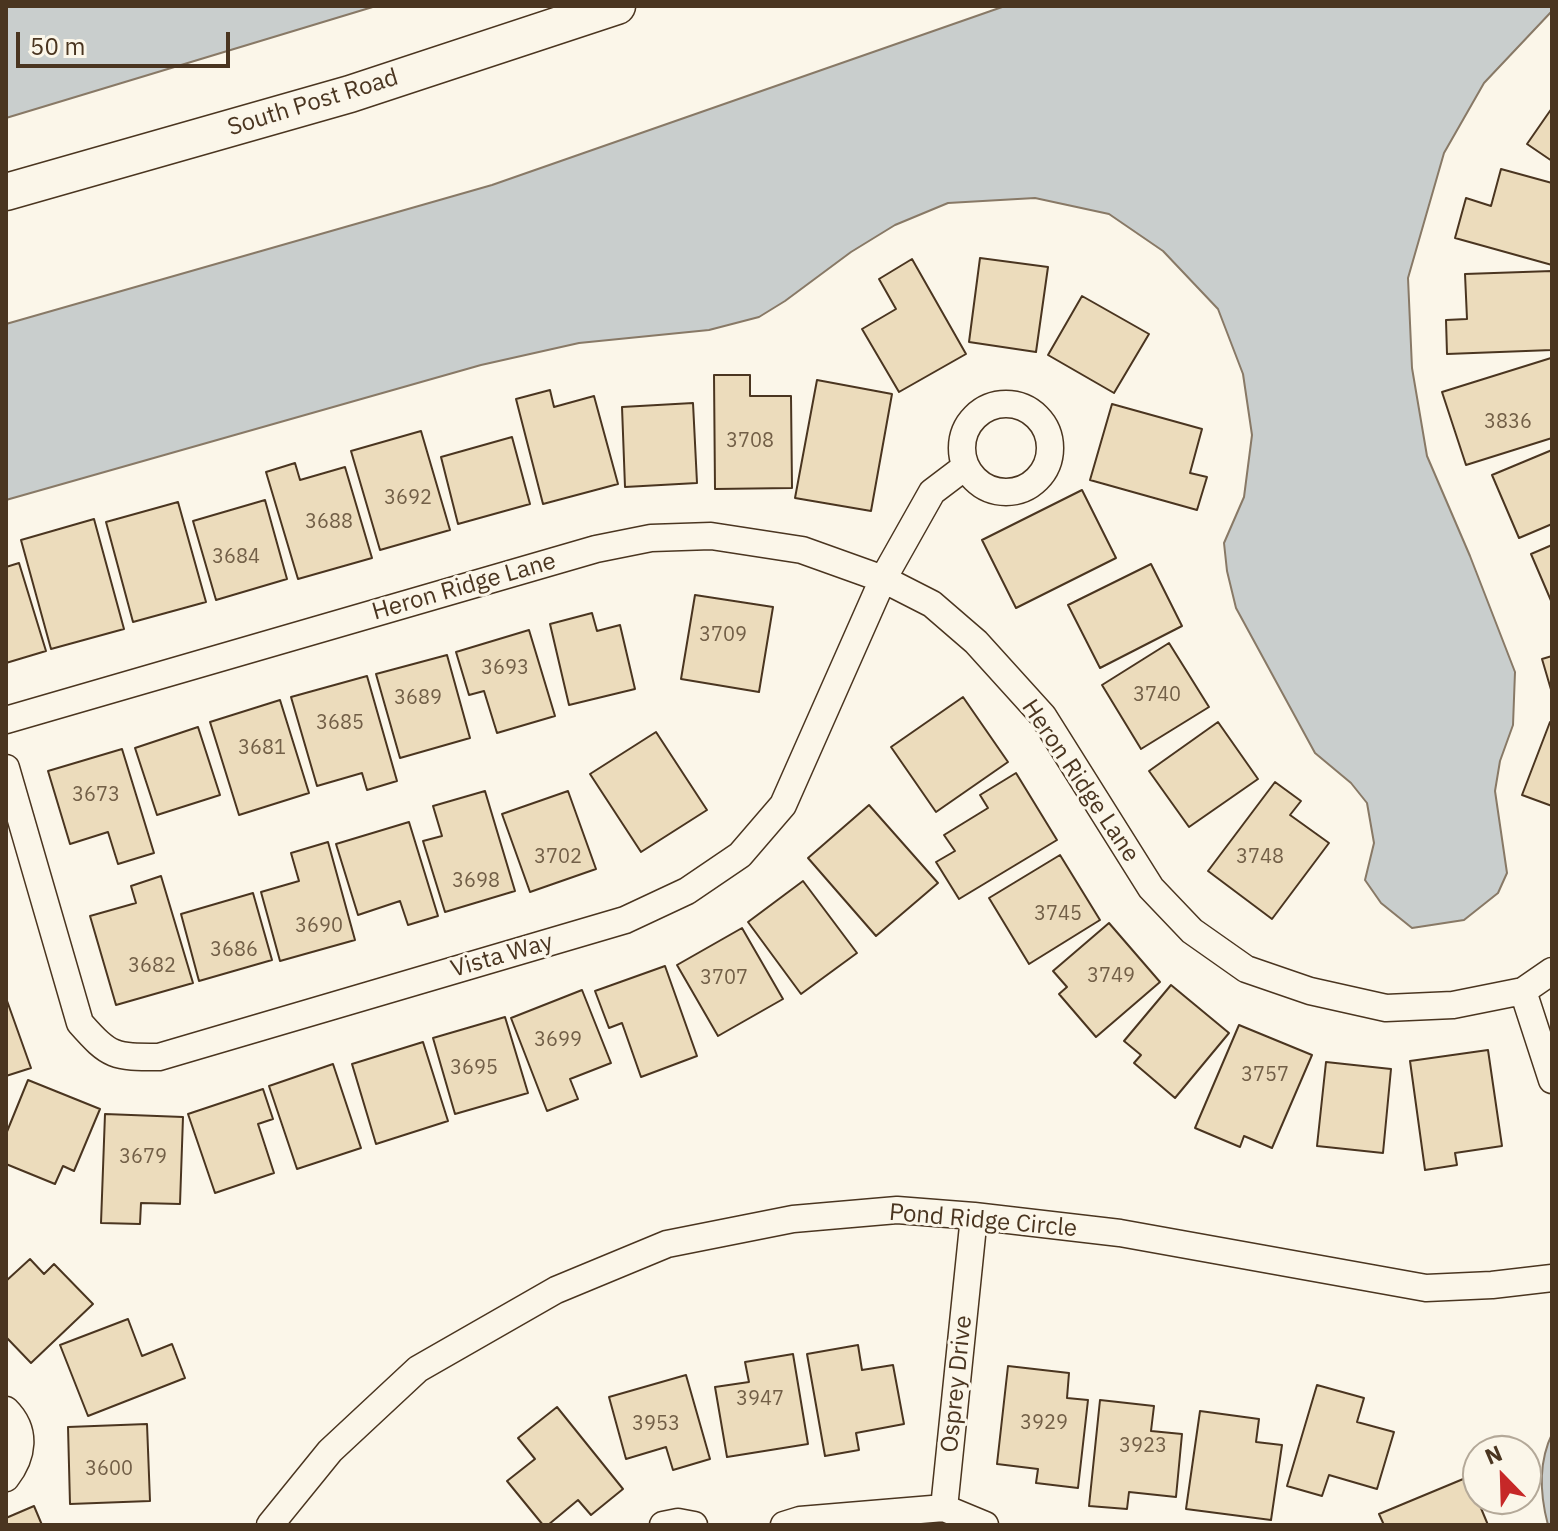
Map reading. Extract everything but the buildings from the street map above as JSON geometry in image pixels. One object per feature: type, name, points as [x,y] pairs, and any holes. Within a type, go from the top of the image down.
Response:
[{"type":"street","name":"South Post Road","points":[[6,192],[350,94],[617,6]]},
{"type":"street","name":"Vista Way","points":[[6,768],[80,1023],[102,1047],[125,1057],[159,1057],[625,920],[687,891],[740,855],[783,805],[883,579],[932,492],[965,467]]},
{"type":"street","name":"Heron Ridge Lane","points":[[6,720],[596,549],[651,538],[711,536],[802,550],[883,579],[932,604],[976,642],[1043,716],[1151,888],[1192,931],[1246,969],[1310,991],[1386,1008],[1453,1005],[1523,991],[1552,971]]},
{"type":"street","points":[[1523,991],[1552,1080]]},
{"type":"street","name":"Pond Ridge Circle","points":[[270,1525],[330,1451],[418,1369],[556,1290],[667,1244],[793,1219],[897,1210],[974,1216],[1120,1233],[1426,1288],[1552,1278]]},
{"type":"street","name":"Osprey Drive","points":[[944,1508],[974,1216]]},
{"type":"street","points":[[6,1410],[19,1428],[21,1446],[17,1463],[6,1478]]},
{"type":"street","points":[[784,1525],[800,1520],[944,1508],[985,1525]]},
{"type":"street","points":[[663,1525],[678,1522],[694,1525]]},
{"type":"shaded area","points":[[6,6],[376,6],[6,118]]},
{"type":"shaded area","points":[[1005,6],[1552,6],[1552,11],[1484,83],[1444,153],[1408,278],[1412,368],[1427,456],[1515,672],[1513,725],[1500,761],[1495,791],[1507,873],[1498,893],[1464,920],[1412,928],[1381,903],[1365,880],[1374,843],[1367,803],[1351,783],[1315,753],[1236,608],[1227,571],[1224,543],[1244,497],[1252,435],[1243,374],[1218,309],[1163,251],[1109,214],[1035,198],[948,203],[895,225],[759,317],[709,330],[579,343],[481,365],[6,500],[6,324],[492,185]]},
{"type":"shaded area","points":[[1552,1434],[1552,1525],[1548,1525],[1543,1502],[1542,1479],[1547,1445]]}]
